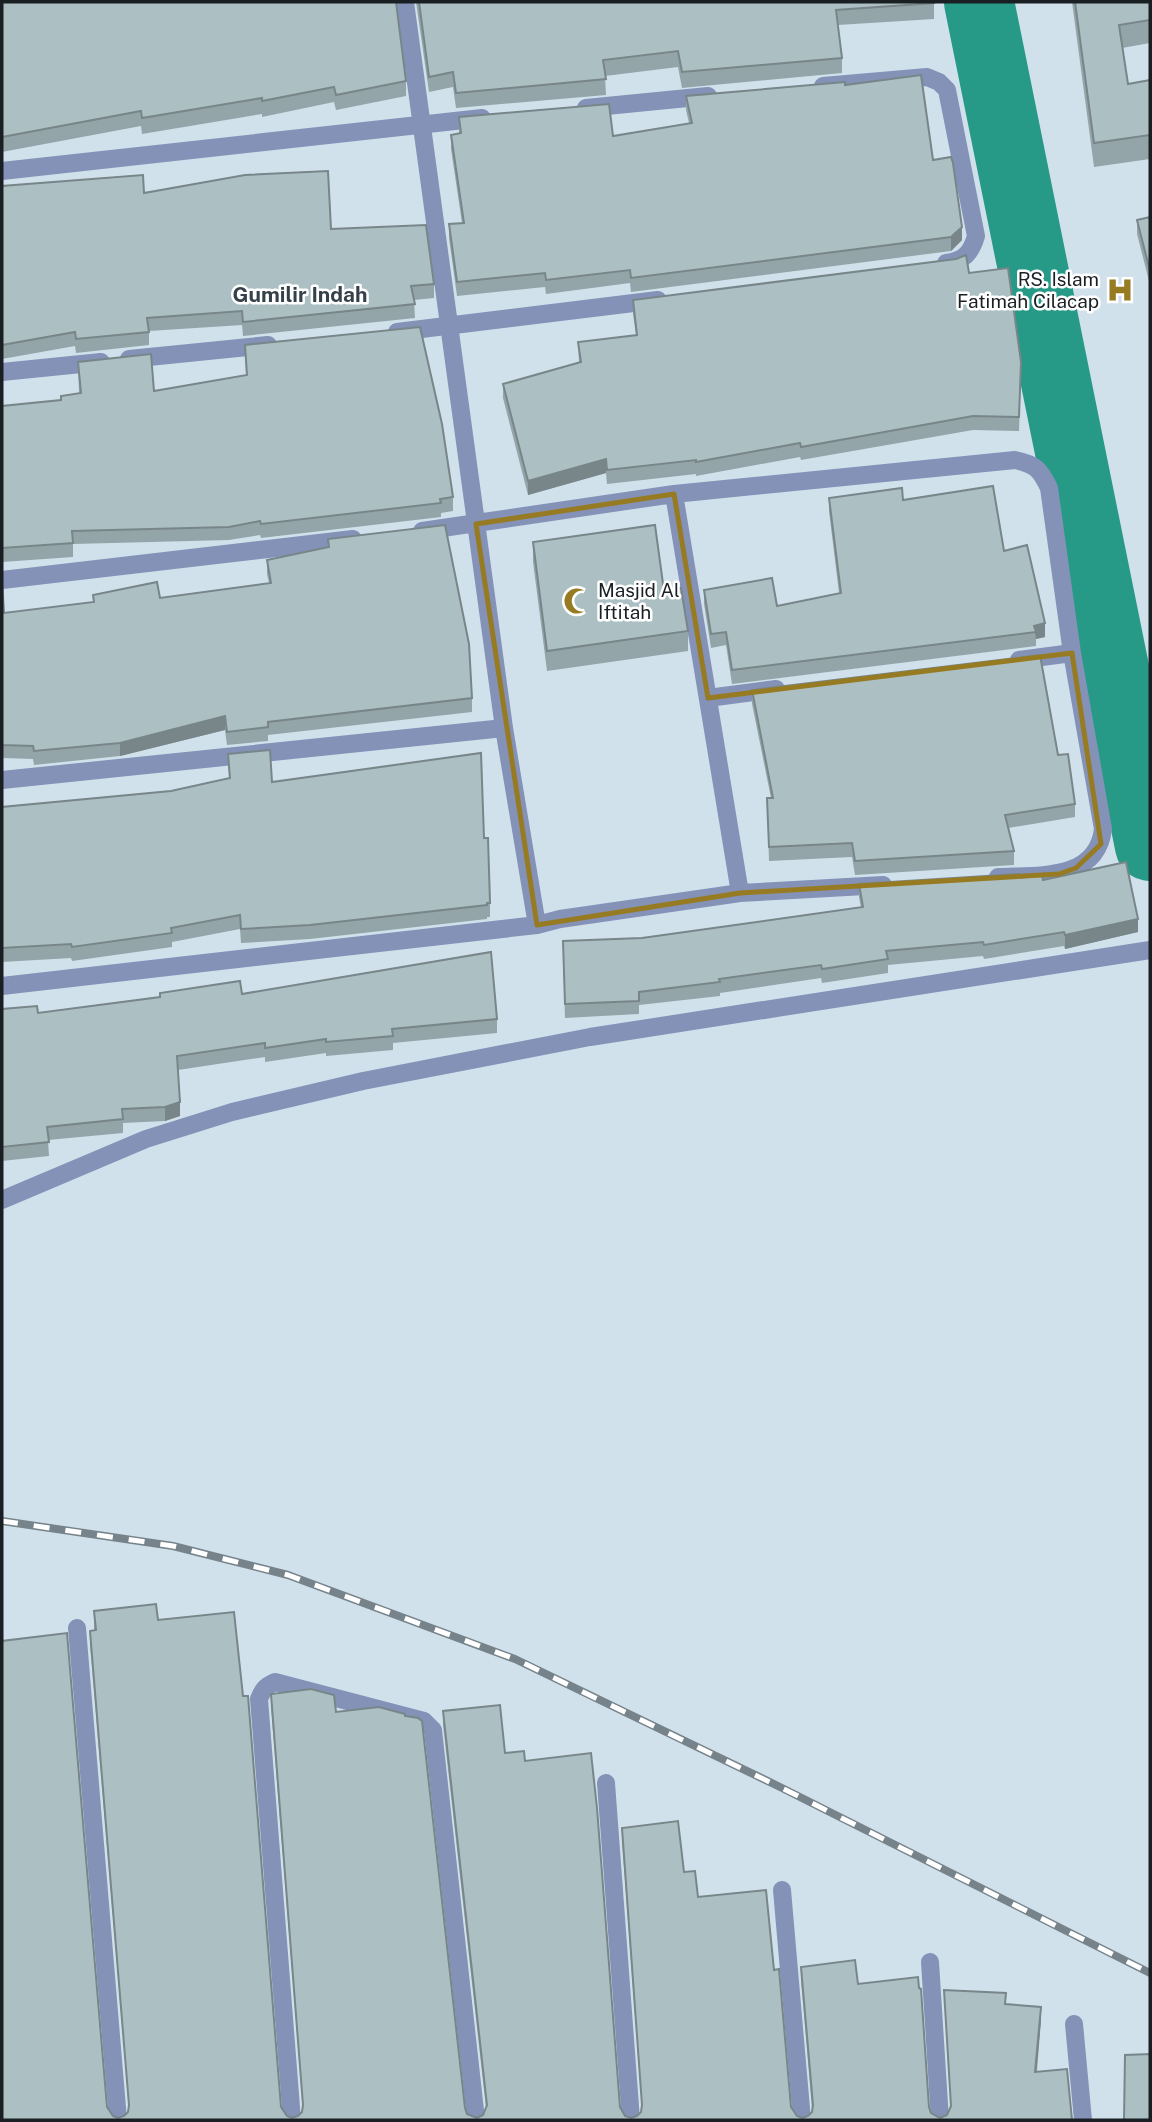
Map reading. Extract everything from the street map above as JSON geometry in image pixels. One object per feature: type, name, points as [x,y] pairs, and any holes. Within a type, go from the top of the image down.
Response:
[{"type":"street","points":[[405,2],[504,727],[537,925]]},
{"type":"street","points":[[805,87],[927,77],[939,82],[947,90],[976,236],[972,249],[965,257],[955,262],[928,265]]},
{"type":"street","points":[[572,109],[722,95]]},
{"type":"street","points":[[2,171],[503,116]]},
{"type":"street","points":[[382,333],[682,297]]},
{"type":"street","points":[[2,372],[286,343]]},
{"type":"street","points":[[408,532],[674,494],[997,460],[1029,463],[1041,472],[1049,488],[1072,653],[1103,829],[1101,844],[1090,858],[1076,868],[1059,874],[976,879]]},
{"type":"street","points":[[674,494],[740,893]]},
{"type":"street","points":[[2,580],[368,537]]},
{"type":"street","points":[[1004,662],[1072,653]]},
{"type":"street","points":[[708,698],[789,688]]},
{"type":"street","points":[[2,780],[504,727]]},
{"type":"street","points":[[2,986],[537,925],[560,919],[740,893],[906,883]]},
{"type":"street","points":[[2,1200],[146,1139],[232,1112],[363,1081],[590,1037],[1150,950]]},
{"type":"street","points":[[77,1628],[118,2120]]},
{"type":"street","points":[[292,2120],[259,1699],[262,1691],[275,1682],[424,1721],[433,1730],[476,2120]]},
{"type":"street","points":[[606,1783],[631,2120]]},
{"type":"street","points":[[782,1890],[802,2120]]},
{"type":"street","points":[[930,1962],[940,2120]]},
{"type":"street","points":[[1074,2024],[1083,2120]]},
{"type":"highlighted area","points":[[674,494],[708,698],[1072,653],[1101,844],[1076,868],[1059,874],[740,893],[537,925],[476,524]]},
{"type":"building","points":[[2,2],[396,2],[406,81],[336,95],[334,87],[262,101],[262,98],[142,118],[141,111],[2,137]]},
{"type":"building","points":[[419,2],[934,3],[836,10],[842,58],[682,72],[678,51],[603,60],[606,79],[456,93],[453,72],[429,77]]},
{"type":"building","points":[[1075,2],[1150,2],[1150,20],[1119,25],[1128,84],[1150,80],[1150,135],[1094,143]]},
{"type":"building","points":[[921,75],[933,160],[951,157],[953,163],[962,227],[951,237],[631,278],[630,270],[546,280],[545,273],[457,282],[449,224],[464,223],[451,135],[461,133],[459,117],[609,104],[613,136],[692,123],[686,96],[845,82],[845,85]]},
{"type":"building","points":[[328,171],[331,229],[426,225],[434,284],[411,286],[415,304],[243,322],[242,311],[147,318],[149,332],[76,339],[75,332],[2,345],[2,186],[143,175],[144,193],[245,175]]},
{"type":"building","points":[[1150,217],[1150,271],[1137,220]]},
{"type":"building","points":[[966,255],[969,273],[1008,268],[1021,362],[1019,417],[973,416],[801,447],[800,443],[696,462],[607,470],[606,459],[528,481],[503,384],[581,362],[578,342],[637,335],[633,300],[956,259]]},
{"type":"building","points":[[420,327],[442,424],[453,497],[440,499],[441,503],[261,524],[260,521],[229,527],[72,531],[73,543],[2,548],[2,406],[61,400],[61,396],[81,393],[78,362],[151,354],[154,391],[247,375],[245,345]]},
{"type":"building","points":[[993,486],[1004,551],[1027,545],[1045,623],[1034,626],[1036,632],[732,670],[726,632],[711,634],[704,590],[772,578],[777,606],[841,593],[829,498],[902,488],[903,500]]},
{"type":"building","points":[[445,525],[469,644],[472,698],[268,722],[268,727],[227,732],[225,716],[120,743],[34,751],[33,746],[2,745],[2,580],[4,613],[94,602],[93,595],[157,582],[160,598],[271,583],[267,560],[329,547],[328,539]]},
{"type":"building","points":[[655,525],[664,591],[681,588],[688,631],[547,651],[533,542]]},
{"type":"building","points":[[1040,655],[1058,755],[1068,754],[1075,804],[1005,815],[1014,851],[855,861],[852,843],[769,847],[767,798],[773,798],[752,690]]},
{"type":"building","points":[[270,750],[272,782],[481,753],[490,903],[310,925],[241,929],[240,915],[171,928],[172,933],[72,947],[71,944],[2,948],[2,807],[171,791],[230,778],[228,754]]},
{"type":"building","points":[[1126,862],[1138,919],[1065,935],[1064,932],[984,945],[983,942],[886,951],[888,959],[822,969],[821,965],[639,992],[639,1001],[565,1004],[563,941],[642,938],[863,907],[859,884],[1019,874],[1020,878],[1042,875],[1043,880]]},
{"type":"building","points":[[491,952],[497,1019],[392,1029],[393,1036],[326,1042],[326,1039],[265,1048],[265,1043],[177,1056],[180,1102],[165,1107],[122,1109],[123,1119],[47,1127],[49,1142],[2,1147],[2,1009],[37,1006],[38,1013],[160,997],[160,993],[240,981],[242,994]]},
{"type":"building","points":[[156,1604],[158,1620],[234,1612],[243,1696],[248,1696],[281,2107],[287,2116],[298,2116],[303,2105],[271,1694],[311,1689],[334,1695],[336,1712],[379,1707],[422,1721],[467,2114],[477,2118],[483,2115],[487,2105],[443,1711],[500,1705],[505,1753],[524,1751],[525,1761],[591,1753],[620,2107],[625,2116],[637,2116],[642,2105],[622,1828],[678,1821],[684,1872],[695,1871],[698,1897],[766,1890],[774,1970],[779,1969],[791,2107],[797,2116],[808,2116],[813,2105],[801,1967],[855,1960],[858,1984],[918,1977],[931,2113],[940,2118],[947,2115],[951,2106],[944,1990],[1006,1993],[1005,2004],[1041,2007],[1035,2072],[1067,2069],[1072,2120],[2,2120],[2,1641],[67,1633],[107,2107],[113,2116],[118,2118],[128,2112],[129,2105],[90,1631],[96,1630],[94,1611]]},
{"type":"building","points":[[1150,2054],[1150,2120],[1124,2120],[1125,2055]]},
{"type":"waterway","points":[[979,2],[1150,846]]},
{"type":"railway","points":[[2,1521],[173,1546],[288,1575],[515,1659],[780,1787],[1150,1973]]},
{"type":"place","name":"RS. Islam Fatimah Cilacap","points":[[1120,290]]},
{"type":"place","name":"Masjid Al Iftitah","points":[[577,601]]},
{"type":"district","name":"Gumilir Indah","points":[[300,294]]}]
